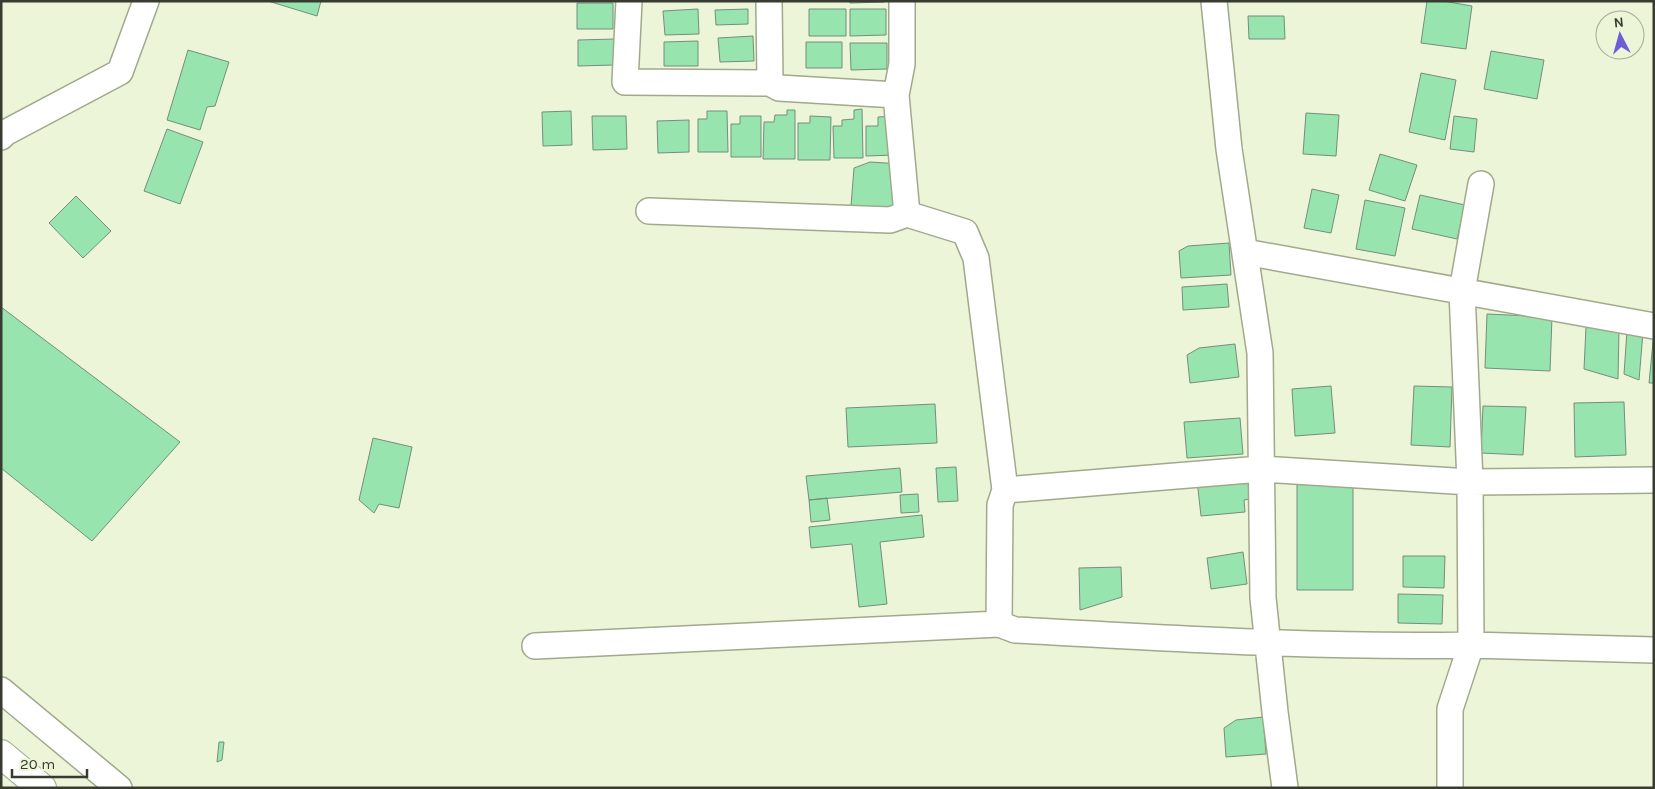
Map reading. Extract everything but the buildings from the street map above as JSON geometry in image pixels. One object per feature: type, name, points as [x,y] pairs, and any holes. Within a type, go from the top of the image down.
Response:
[{"type":"highway","points":[[1,754],[42,788]]},
{"type":"street","points":[[1,137],[5,133],[120,72],[146,1]]},
{"type":"street","points":[[629,1],[625,82],[770,83],[779,88],[896,95]]},
{"type":"street","points":[[769,1],[770,83]]},
{"type":"street","points":[[902,1],[902,64],[896,95],[907,214]]},
{"type":"street","points":[[1214,1],[1229,149],[1260,353],[1263,598],[1285,788]]},
{"type":"street","points":[[1450,788],[1450,709],[1471,645],[1470,482],[1462,291],[1481,184]]},
{"type":"street","points":[[649,211],[890,220],[907,214],[965,232],[976,258],[1005,490],[1000,505],[998,624]]},
{"type":"street","points":[[1245,252],[1654,326]]},
{"type":"street","points":[[1005,490],[1262,468],[1470,482],[1654,480]]},
{"type":"street","points":[[535,646],[998,624],[1015,630],[1268,644],[1471,645],[1654,650]]},
{"type":"street","points":[[1,690],[119,788]]}]
